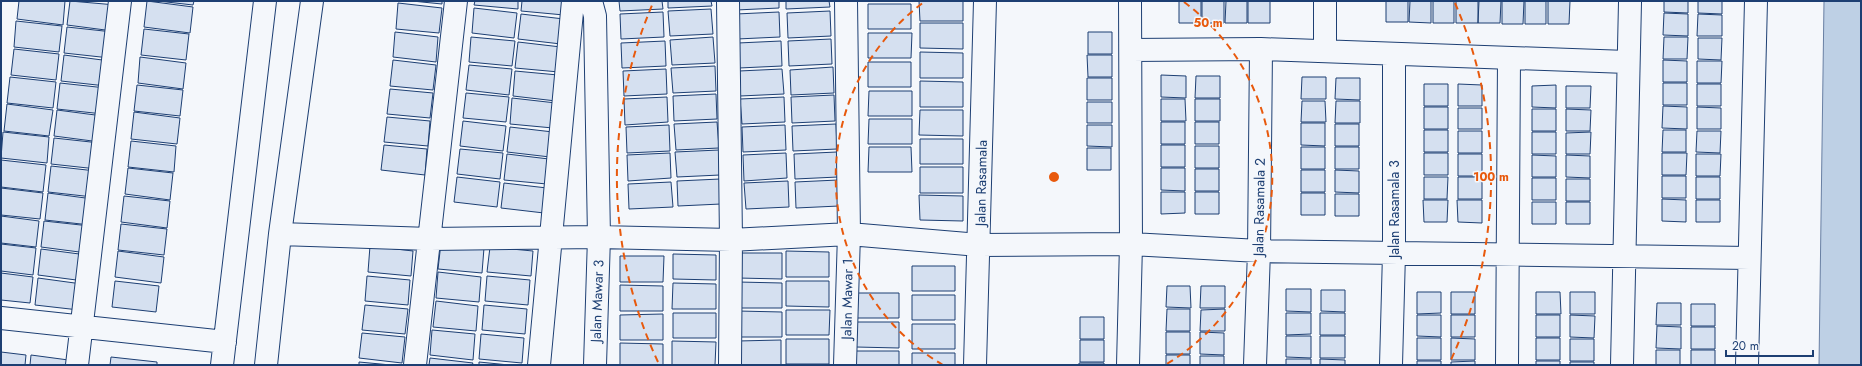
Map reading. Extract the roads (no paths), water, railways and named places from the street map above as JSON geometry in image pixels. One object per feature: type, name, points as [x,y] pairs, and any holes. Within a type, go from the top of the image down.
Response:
[{"type":"street","points":[[77,365],[120,1]]},
{"type":"street","points":[[222,365],[265,1]]},
{"type":"street","points":[[266,365],[280,234],[312,1]]},
{"type":"street","points":[[415,365],[456,1]]},
{"type":"street","points":[[539,365],[573,1]]},
{"type":"street","name":"Jalan Mawar 3","points":[[592,1],[595,16],[599,237],[595,365]]},
{"type":"street","points":[[728,1],[731,240],[730,365]]},
{"type":"street","name":"Jalan Mawar 1","points":[[845,365],[849,234],[846,1]]},
{"type":"street","name":"Jalan Rasamala","points":[[975,365],[985,1]]},
{"type":"street","points":[[1128,365],[1131,244],[1130,1]]},
{"type":"street","points":[[1325,1],[1326,51]]},
{"type":"street","points":[[1747,365],[1756,1]]},
{"type":"street","points":[[1622,365],[1627,62],[1630,2]]},
{"type":"street","points":[[1131,50],[1261,49],[1627,62]]},
{"type":"street","name":"Jalan Rasamala 2","points":[[1255,365],[1259,251],[1261,49]]},
{"type":"street","name":"Jalan Rasamala 3","points":[[1391,365],[1394,253],[1394,54]]},
{"type":"street","points":[[1507,365],[1509,59]]},
{"type":"street","points":[[280,234],[430,239],[599,237],[731,240],[849,234],[979,245],[1131,244],[1259,251],[1749,258]]},
{"type":"street","points":[[1,318],[225,342]]},
{"type":"water","points":[[1824,1],[1861,1],[1861,365],[1819,365]]}]
